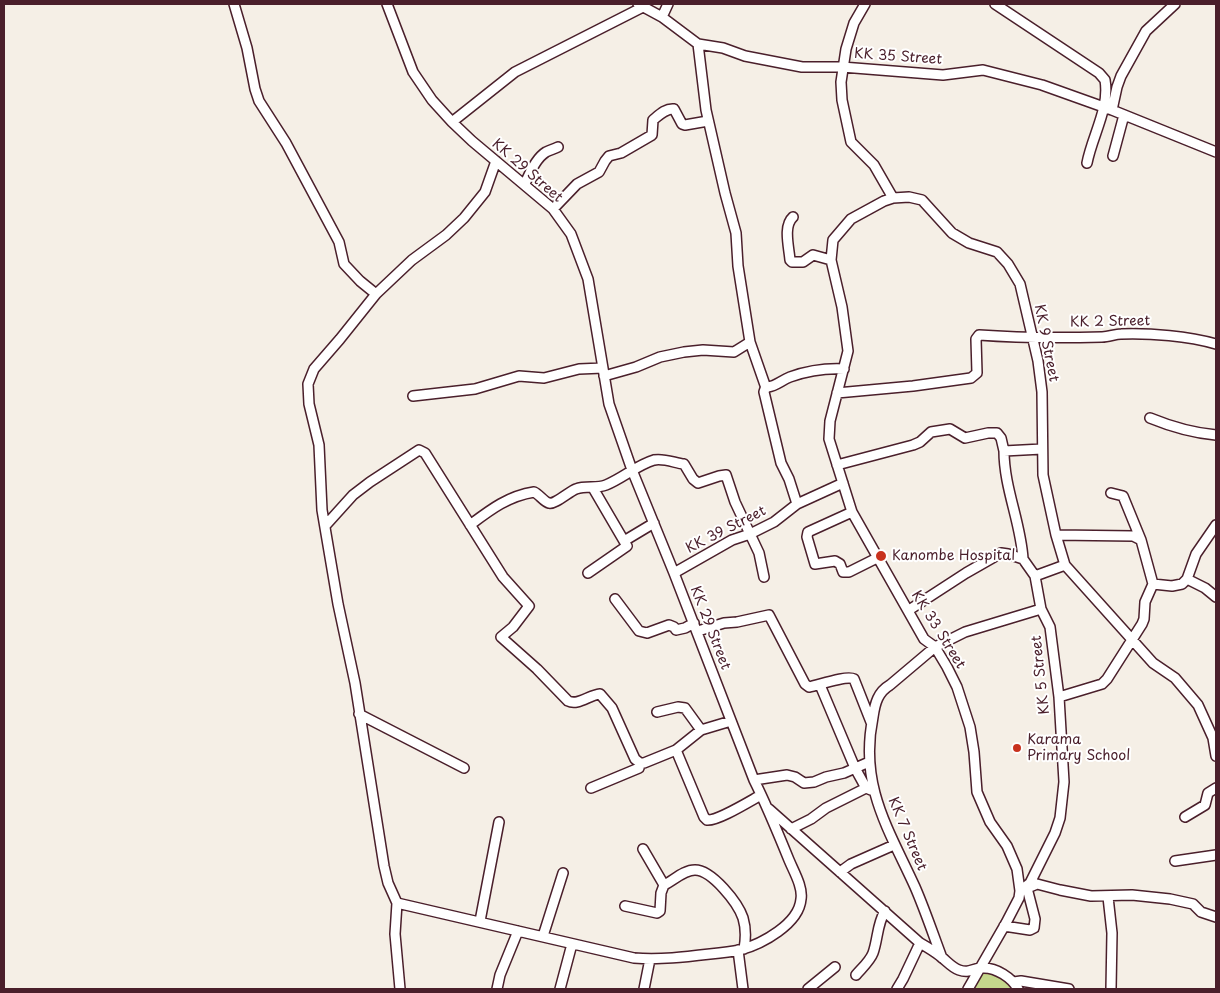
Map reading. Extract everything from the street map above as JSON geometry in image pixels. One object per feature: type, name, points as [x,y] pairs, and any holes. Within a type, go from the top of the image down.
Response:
[{"type":"street","points":[[234,4],[247,48],[259,101],[286,143],[340,242],[344,264],[376,294]]},
{"type":"street","name":"KK 29 Street","points":[[387,4],[413,72],[432,100],[452,122],[553,210],[571,234],[588,279],[609,404],[632,470],[696,627],[754,780],[768,807],[798,883],[802,899],[799,910],[785,926],[768,938],[741,949],[685,957],[650,959],[634,958],[397,903]]},
{"type":"street","points":[[662,17],[668,4]]},
{"type":"street","points":[[865,4],[851,30],[842,67],[842,100],[850,142],[874,165],[893,198]]},
{"type":"street","points":[[995,4],[1103,76],[1106,83],[1108,109]]},
{"type":"street","points":[[1087,163],[1090,148],[1121,76],[1146,31],[1175,4]]},
{"type":"street","points":[[452,122],[515,72],[640,5]]},
{"type":"street","name":"KK 35 Street","points":[[640,5],[662,17],[698,44],[723,48],[745,56],[802,67],[842,67],[943,76],[983,70],[1042,85],[1216,152]]},
{"type":"street","points":[[698,44],[708,121],[736,233],[738,266],[750,342],[766,386],[764,392],[781,463],[789,479],[797,504]]},
{"type":"street","points":[[553,210],[577,184],[599,172],[609,156],[621,154],[652,135],[653,120],[661,114],[674,109],[682,124],[685,125],[708,121]]},
{"type":"street","points":[[1113,156],[1124,115]]},
{"type":"street","points":[[525,184],[529,174],[545,152],[558,147]]},
{"type":"street","points":[[400,989],[395,934],[397,903],[388,883],[384,866],[325,526],[320,494],[319,445],[310,404],[308,384],[314,369],[376,294],[412,260],[446,235],[464,218],[485,192],[496,161]]},
{"type":"street","name":"KK 9 Street","points":[[893,198],[909,196],[922,200],[952,233],[969,243],[997,252],[1008,264],[1020,284],[1033,339],[1042,392],[1043,474],[1056,535],[1065,565],[1153,663],[1175,678],[1198,705],[1212,738],[1216,756]]},
{"type":"street","name":"KK 33 Street","points":[[893,198],[851,219],[834,240],[831,260],[842,308],[848,351],[830,421],[829,439],[852,512],[924,639],[935,647],[947,666],[956,687],[970,728],[977,792],[990,822],[1007,846],[1035,919],[1034,928],[1030,930],[1004,926]]},
{"type":"street","points":[[793,217],[788,224],[790,260],[792,262],[803,262],[813,255],[831,260]]},
{"type":"street","name":"KK 2 Street","points":[[837,393],[971,378],[977,373],[977,336],[1033,339],[1142,334],[1195,338],[1216,344]]},
{"type":"street","points":[[413,396],[475,390],[519,376],[544,378],[579,369],[603,372],[636,368],[660,358],[684,352],[703,350],[734,352],[750,342]]},
{"type":"street","points":[[766,386],[772,387],[788,378],[817,370],[827,368],[844,369]]},
{"type":"street","points":[[1150,418],[1200,434],[1216,435]]},
{"type":"street","points":[[837,465],[913,445],[920,442],[931,432],[950,429],[965,438],[996,433],[1001,438],[1004,451],[1011,504],[1022,546],[1023,559],[1035,576],[1065,565]]},
{"type":"street","points":[[1004,451],[1042,449]]},
{"type":"street","points":[[325,526],[353,495],[419,450],[422,450],[503,577],[529,606],[513,627],[501,638],[537,669],[571,703],[577,703],[590,696],[600,694],[612,708],[635,759],[640,763],[676,750],[701,730],[731,721]]},
{"type":"street","points":[[470,525],[499,503],[528,492],[534,492],[550,504],[574,489],[582,487],[593,488],[615,481],[632,470],[656,460],[662,460],[684,464],[698,483],[726,475],[735,502],[759,553],[764,577]]},
{"type":"street","name":"KK 39 Street","points":[[674,573],[732,540],[750,534],[774,522],[797,504],[843,482]]},
{"type":"street","points":[[588,573],[627,546],[593,488]]},
{"type":"street","points":[[1059,697],[1102,684],[1108,679],[1142,624],[1145,602],[1153,584],[1141,540],[1123,496],[1111,493]]},
{"type":"street","points":[[852,512],[808,532],[807,537],[815,564],[835,561],[840,564],[843,572],[849,572],[879,557]]},
{"type":"street","points":[[624,541],[654,523]]},
{"type":"street","points":[[1153,584],[1178,585],[1187,579],[1196,554],[1216,525]]},
{"type":"street","points":[[1056,535],[1133,536],[1141,540]]},
{"type":"street","points":[[909,610],[1001,553],[1023,559]]},
{"type":"street","name":"KK 5 Street","points":[[968,989],[1019,898],[1030,883],[1055,833],[1060,818],[1064,782],[1059,697],[1050,627],[1041,609],[1035,576]]},
{"type":"street","points":[[1187,579],[1205,588],[1216,597]]},
{"type":"street","points":[[615,599],[639,630],[647,633],[669,625],[679,630],[724,622],[739,622],[770,615],[805,684],[809,687],[848,677],[854,679],[872,722]]},
{"type":"street","name":"KK 7 Street","points":[[942,958],[915,887],[894,845],[870,789],[872,722],[875,703],[882,690],[935,647],[966,632],[1041,609]]},
{"type":"street","points":[[791,829],[811,819],[826,808],[870,789],[855,768],[820,685]]},
{"type":"street","points":[[657,712],[678,707],[684,708],[701,730]]},
{"type":"street","points":[[359,714],[464,768]]},
{"type":"street","points":[[676,750],[704,817],[707,820],[725,815],[761,795]]},
{"type":"street","points":[[754,780],[787,775],[795,777],[804,783],[814,782],[870,762]]},
{"type":"street","points":[[591,788],[639,768],[640,763]]},
{"type":"street","points":[[1185,817],[1206,805],[1208,793],[1216,788]]},
{"type":"street","points":[[768,807],[920,943],[958,970],[969,972],[981,968],[1004,975],[1016,986],[1022,981],[1069,989]]},
{"type":"street","points":[[480,921],[499,822]]},
{"type":"street","points":[[840,872],[850,864],[894,845]]},
{"type":"street","points":[[643,848],[664,885]]},
{"type":"street","points":[[1175,861],[1216,855]]},
{"type":"street","points":[[625,906],[657,913],[660,911],[661,893],[664,885],[686,872],[701,870],[726,891],[741,913],[746,930],[741,949],[742,989]]},
{"type":"street","points":[[542,936],[563,873]]},
{"type":"street","points":[[1024,890],[1037,884],[1091,896],[1132,895],[1170,899],[1194,904],[1201,912],[1216,916]]},
{"type":"street","points":[[1108,897],[1112,933],[1111,989]]},
{"type":"street","points":[[856,975],[874,953],[880,920],[885,911]]},
{"type":"street","points":[[497,989],[500,975],[518,930]]},
{"type":"street","points":[[897,989],[920,943]]},
{"type":"street","points":[[560,989],[572,944]]},
{"type":"street","points":[[644,989],[650,959]]},
{"type":"street","points":[[808,989],[835,967]]},
{"type":"green space","points":[[986,973],[1006,979],[1015,989],[973,989],[982,974]]},
{"type":"place","name":"Kanombe Hospital","points":[[881,556]]},
{"type":"place","name":"Karama Primary School","points":[[1017,748]]}]
